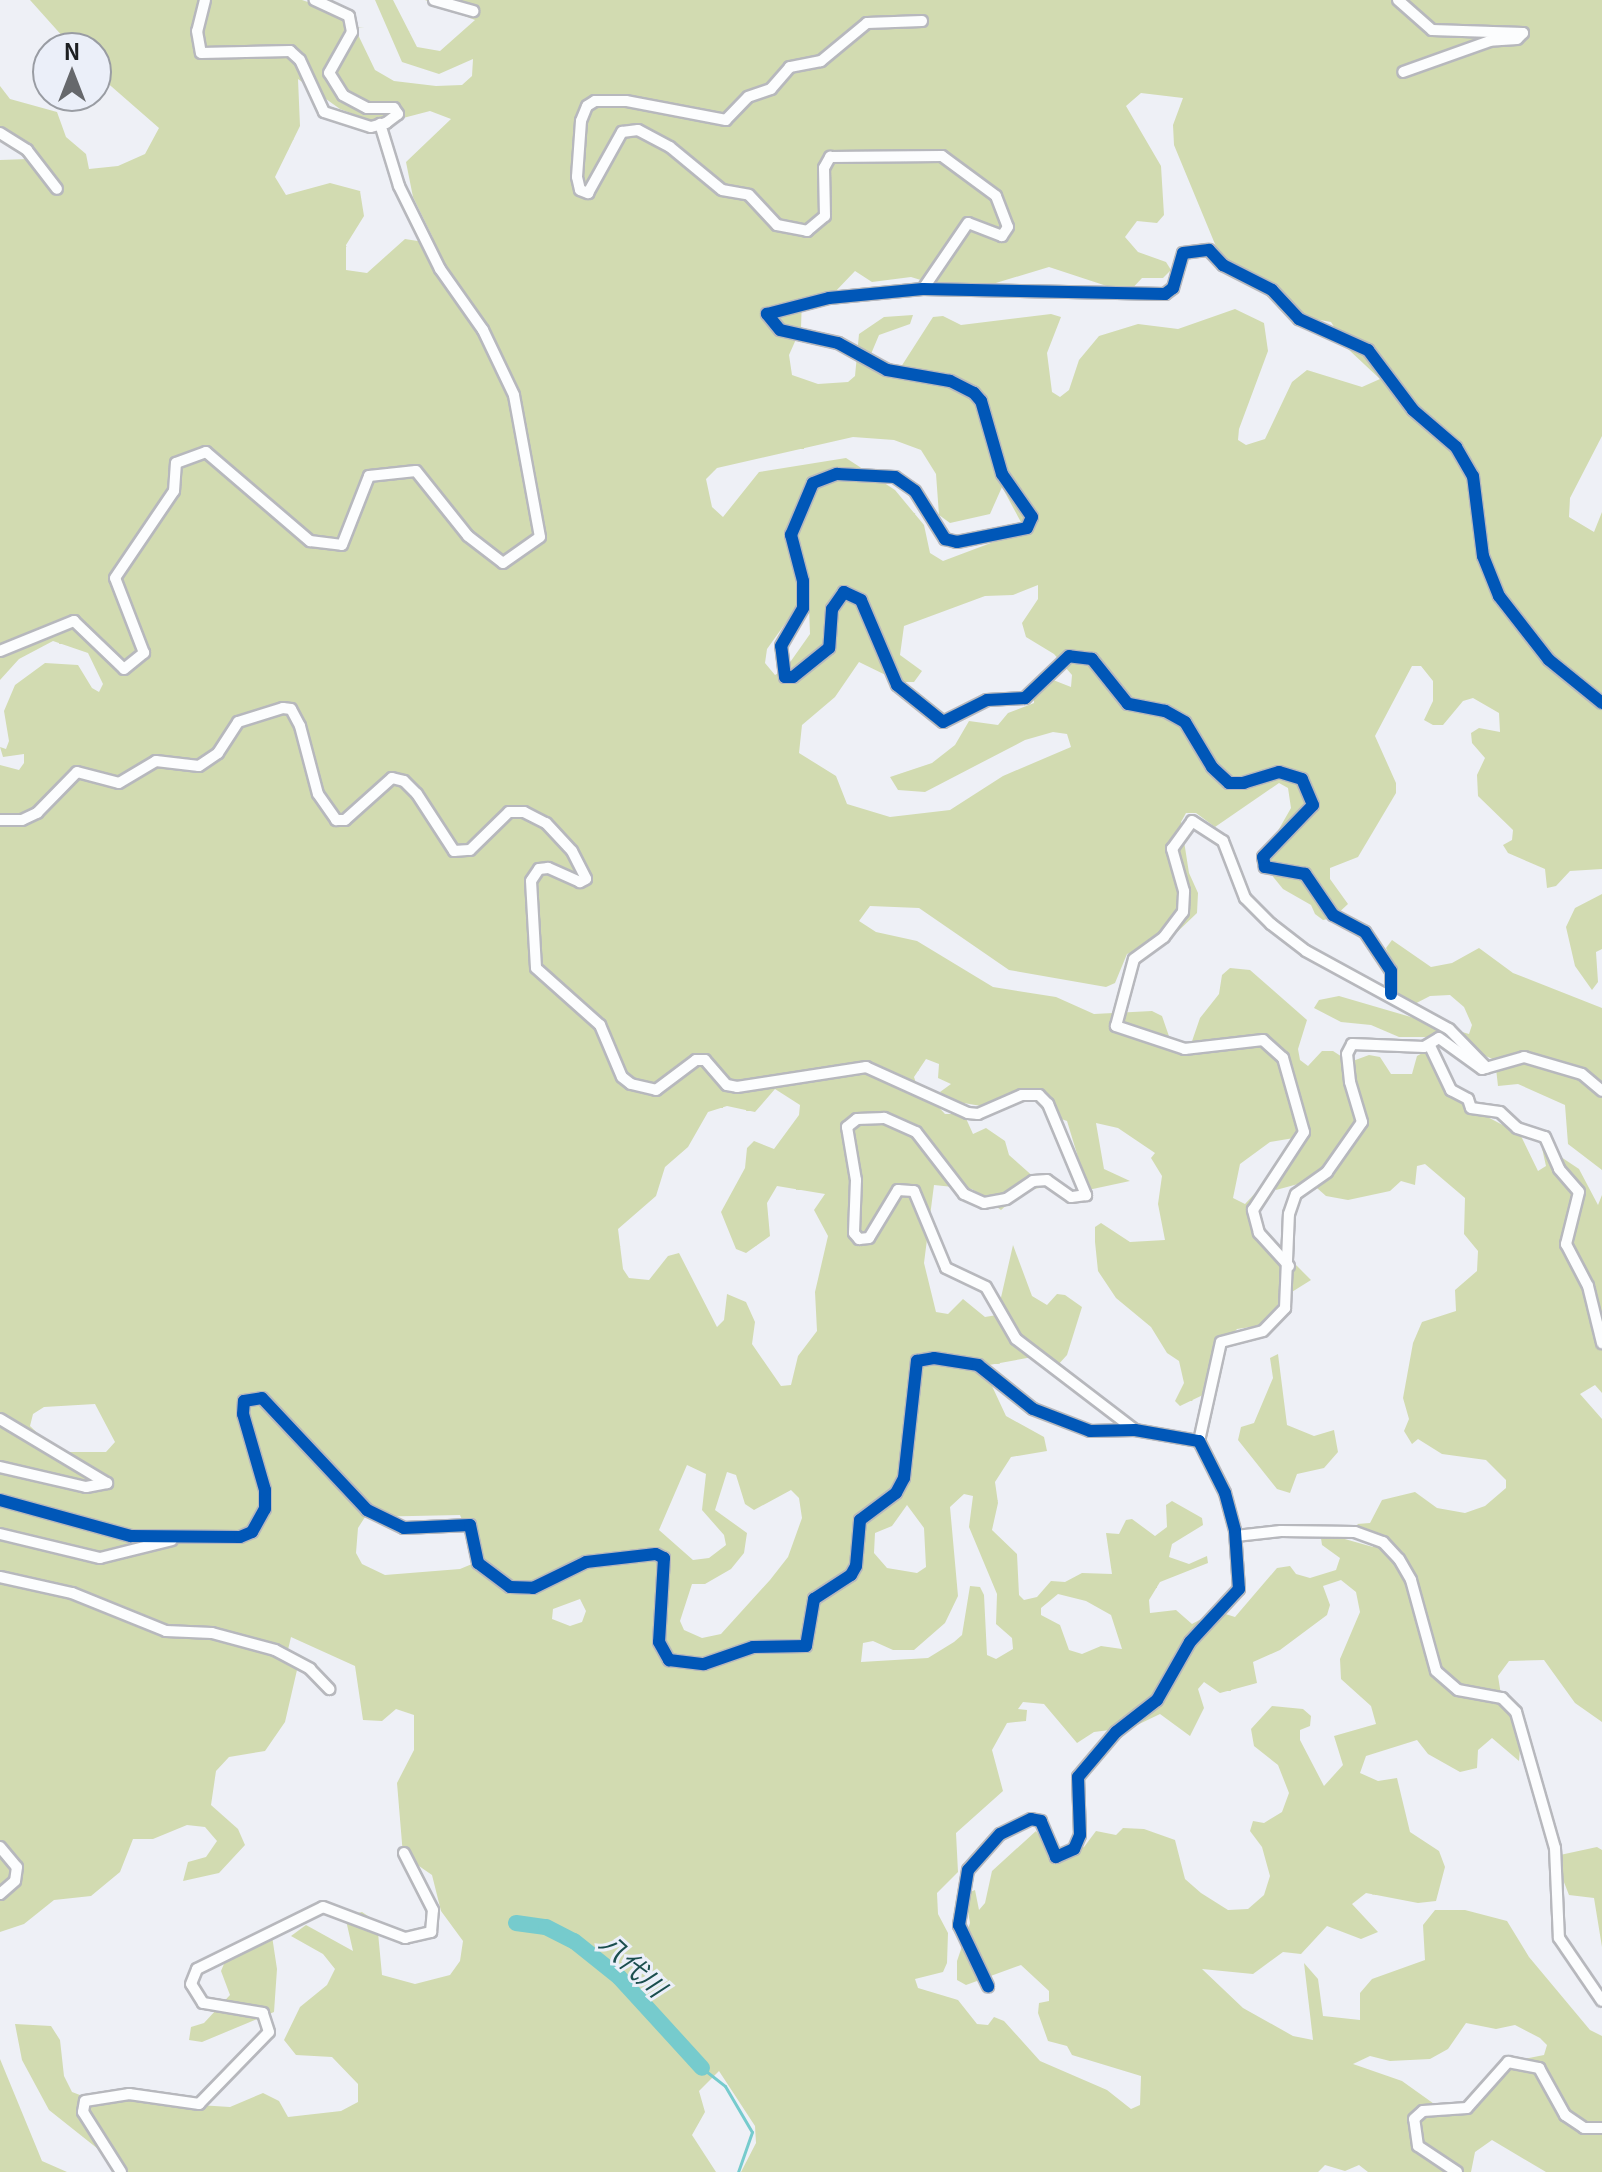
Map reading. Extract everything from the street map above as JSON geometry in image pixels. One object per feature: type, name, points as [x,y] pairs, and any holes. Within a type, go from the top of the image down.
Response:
[{"type":"street","points":[[205,0],[197,31],[201,53],[290,51],[300,60],[324,112],[371,127],[398,114],[394,108],[367,108],[343,95],[329,73],[352,32],[349,16],[315,0]]},
{"type":"street","points":[[434,0],[473,11]]},
{"type":"street","points":[[1398,0],[1432,30],[1523,33],[1517,39],[1490,41],[1403,72]]},
{"type":"street","points":[[922,21],[867,23],[821,61],[790,67],[771,89],[748,97],[726,120],[626,101],[595,101],[587,106],[581,121],[577,177],[580,190],[588,193],[622,132],[638,130],[670,147],[722,190],[749,195],[777,225],[807,231],[825,216],[824,168],[830,157],[942,156],[996,196],[1008,227],[1002,236],[968,223],[923,289]]},
{"type":"street","points":[[0,651],[74,621],[124,669],[144,653],[115,578],[174,491],[176,463],[206,452],[310,541],[342,545],[369,476],[416,471],[468,536],[503,563],[540,537],[514,395],[483,330],[433,255],[399,186],[380,124]]},
{"type":"street","points":[[0,133],[27,150],[57,189]]},
{"type":"street","points":[[1391,994],[1391,971],[1378,944],[1333,915],[1305,874],[1265,867],[1263,857],[1313,805],[1302,779],[1279,772],[1229,783],[1212,767],[1185,722],[1165,711],[1128,704],[1092,659],[1069,656],[1025,698],[987,700],[943,722],[897,685],[861,600],[844,592],[832,609],[829,648],[806,669],[785,677],[781,646],[803,608],[803,581],[791,535],[813,483],[837,474],[895,477],[915,491],[945,539],[957,542],[1027,528],[1032,521],[1002,474],[981,401],[974,393],[950,381],[887,370],[838,343],[780,330],[767,314],[829,298],[923,289],[1165,294],[1173,288],[1183,253],[1209,250],[1223,265],[1272,290],[1299,319],[1368,350],[1413,410],[1456,447],[1473,476],[1483,556],[1499,596],[1549,660],[1602,703]]},
{"type":"street","points":[[0,820],[22,820],[37,813],[77,772],[119,783],[156,761],[199,766],[218,753],[238,722],[283,708],[291,709],[300,726],[318,794],[336,820],[345,820],[392,778],[404,781],[417,794],[454,851],[470,850],[509,812],[524,812],[546,823],[572,851],[586,879],[580,882],[548,868],[539,869],[531,881],[536,968],[600,1025],[622,1077],[631,1084],[656,1090],[696,1060],[705,1060],[727,1085],[737,1087],[866,1067],[968,1113],[978,1114],[1022,1095],[1039,1095],[1048,1104],[1086,1195],[1071,1197],[1047,1180],[1033,1181],[1006,1199],[984,1203],[964,1194],[916,1132],[884,1118],[857,1119],[847,1127],[856,1180],[854,1233],[859,1239],[869,1238],[898,1190],[914,1191],[946,1268],[986,1287],[1016,1339],[1135,1430]]},
{"type":"street","points":[[1289,1266],[1259,1233],[1253,1210],[1304,1132],[1283,1058],[1263,1040],[1185,1049],[1116,1026],[1134,959],[1171,931],[1183,912],[1184,891],[1172,849],[1192,821],[1223,841],[1245,898],[1271,924],[1341,971],[1391,994],[1449,1029],[1487,1068]]},
{"type":"street","points":[[988,1986],[959,1925],[968,1870],[1000,1834],[1031,1819],[1041,1821],[1056,1857],[1074,1849],[1080,1835],[1078,1777],[1116,1732],[1157,1700],[1190,1642],[1239,1589],[1236,1536],[1225,1493],[1199,1441],[1221,1342],[1245,1339],[1277,1319],[1289,1292],[1289,1214],[1296,1194],[1327,1172],[1362,1122],[1353,1103],[1348,1049],[1359,1041],[1402,1048],[1430,1046],[1443,1039],[1478,1068],[1524,1057],[1582,1074],[1602,1091]]},
{"type":"street","points":[[1430,1046],[1451,1090],[1468,1099],[1471,1108],[1500,1112],[1517,1128],[1545,1137],[1559,1169],[1579,1192],[1566,1244],[1588,1286],[1602,1343]]},
{"type":"street","points":[[0,1500],[131,1536],[240,1537],[259,1523],[265,1490],[243,1414],[244,1401],[262,1398],[375,1516],[404,1528],[470,1525],[478,1563],[510,1587],[533,1588],[586,1562],[656,1554],[664,1558],[659,1642],[669,1660],[704,1664],[753,1647],[806,1646],[814,1599],[851,1575],[856,1566],[860,1520],[896,1493],[904,1478],[917,1361],[934,1358],[978,1365],[1033,1409],[1090,1431],[1135,1430],[1199,1441]]},
{"type":"street","points":[[0,1419],[107,1483],[86,1487],[0,1467]]},
{"type":"street","points":[[1236,1536],[1281,1531],[1355,1532],[1383,1542],[1399,1559],[1411,1580],[1436,1671],[1458,1690],[1502,1698],[1516,1712],[1555,1848],[1559,1938],[1602,2001]]},
{"type":"street","points":[[0,1534],[100,1558],[177,1537]]},
{"type":"street","points":[[0,1577],[72,1593],[166,1631],[212,1633],[275,1650],[310,1669],[329,1689]]},
{"type":"street","points":[[0,1847],[17,1867],[15,1881],[0,1894]]},
{"type":"street","points":[[121,2172],[83,2112],[85,2101],[129,2094],[199,2104],[269,2032],[263,2013],[203,2003],[191,1984],[197,1969],[323,1907],[405,1938],[431,1932],[433,1910],[404,1853]]},
{"type":"street","points":[[1457,2172],[1418,2146],[1414,2119],[1423,2111],[1467,2108],[1508,2062],[1539,2068],[1565,2115],[1584,2128],[1602,2128]]},
{"type":"green space","points":[[30,0],[302,0],[349,16],[375,70],[394,81],[436,86],[462,85],[472,76],[473,59],[439,74],[402,62],[375,0],[393,0],[417,47],[440,51],[475,20],[425,0],[1602,0],[1602,436],[1570,498],[1569,517],[1594,532],[1602,512],[1602,869],[1570,871],[1556,886],[1547,888],[1545,869],[1508,853],[1503,845],[1512,840],[1513,830],[1478,796],[1477,775],[1485,758],[1472,743],[1471,733],[1479,728],[1500,732],[1499,713],[1473,698],[1463,701],[1443,725],[1433,725],[1424,720],[1433,701],[1433,681],[1421,666],[1412,666],[1375,736],[1396,783],[1396,793],[1358,857],[1330,868],[1330,879],[1348,904],[1333,918],[1323,920],[1315,914],[1311,905],[1283,889],[1266,868],[1271,843],[1291,808],[1288,788],[1279,783],[1215,827],[1196,813],[1186,813],[1181,822],[1189,873],[1198,893],[1197,913],[1174,935],[1127,954],[1115,983],[1106,987],[1009,970],[919,908],[870,906],[859,921],[876,932],[917,941],[993,987],[1056,997],[1094,1014],[1152,1011],[1162,1016],[1172,1045],[1190,1047],[1200,1018],[1219,994],[1222,975],[1230,968],[1250,970],[1307,1020],[1298,1049],[1300,1060],[1308,1066],[1322,1051],[1333,1051],[1350,1062],[1369,1055],[1380,1057],[1391,1074],[1412,1074],[1417,1056],[1426,1051],[1455,1100],[1520,1134],[1538,1171],[1546,1166],[1542,1148],[1552,1151],[1579,1169],[1598,1205],[1602,1195],[1602,1393],[1595,1385],[1580,1394],[1602,1419],[1602,1722],[1575,1703],[1544,1660],[1509,1661],[1498,1676],[1501,1695],[1522,1725],[1519,1761],[1492,1738],[1478,1750],[1477,1768],[1460,1772],[1428,1754],[1417,1740],[1366,1756],[1360,1773],[1378,1781],[1397,1778],[1410,1832],[1439,1851],[1445,1867],[1436,1901],[1418,1903],[1366,1893],[1352,1904],[1378,1932],[1361,1939],[1327,1926],[1301,1954],[1283,1952],[1253,1974],[1202,1969],[1243,2008],[1293,2036],[1313,2040],[1304,1963],[1318,1979],[1323,2016],[1360,2020],[1360,1993],[1372,1979],[1425,1960],[1423,1925],[1435,1910],[1465,1910],[1507,1921],[1529,1957],[1590,2030],[1602,2036],[1602,2172],[1546,2172],[1492,2140],[1475,2152],[1471,2172],[1368,2172],[1359,2165],[1345,2171],[1325,2165],[1318,2172],[741,2172],[756,2143],[755,2126],[719,2071],[699,2091],[705,2112],[692,2135],[716,2172],[127,2172],[49,2110],[22,2060],[15,2024],[51,2026],[60,2040],[64,2076],[72,2092],[88,2098],[230,2107],[263,2093],[279,2101],[288,2117],[341,2111],[358,2102],[358,2084],[332,2057],[296,2055],[284,2040],[300,2007],[327,1985],[335,1969],[323,1954],[291,1936],[306,1925],[353,1951],[345,1916],[362,1912],[377,1922],[382,1975],[415,1984],[450,1975],[460,1961],[463,1941],[441,1911],[432,1875],[403,1855],[397,1783],[414,1750],[414,1715],[396,1709],[382,1721],[363,1720],[355,1666],[291,1637],[287,1654],[297,1670],[285,1722],[265,1751],[229,1757],[216,1771],[211,1805],[238,1829],[245,1845],[219,1873],[183,1881],[188,1862],[206,1857],[217,1841],[205,1827],[187,1825],[153,1839],[133,1839],[120,1872],[91,1896],[54,1900],[24,1924],[0,1932],[0,765],[19,770],[24,763],[24,754],[3,757],[0,747],[6,749],[9,741],[4,711],[15,685],[45,663],[78,665],[92,688],[99,692],[103,684],[88,653],[53,641],[19,659],[0,680],[0,160],[28,159],[21,144],[0,138],[0,86],[10,99],[32,105],[32,112],[57,112],[66,137],[86,154],[89,169],[118,166],[145,154],[159,128],[112,87],[112,32],[59,32]],"holes":[[[298,79],[340,109],[380,124],[430,111],[451,119],[406,162],[413,197],[433,238],[424,242],[405,239],[367,273],[346,270],[346,245],[364,216],[360,191],[330,183],[286,195],[275,177],[300,126]],[[1141,93],[1183,98],[1173,125],[1174,145],[1222,261],[1277,291],[1298,316],[1331,322],[1348,349],[1380,379],[1362,387],[1307,370],[1292,382],[1265,439],[1246,445],[1238,440],[1239,429],[1268,351],[1264,323],[1235,309],[1178,329],[1138,324],[1099,336],[1079,360],[1069,390],[1060,397],[1052,392],[1047,353],[1061,317],[1051,314],[961,325],[943,316],[933,317],[899,370],[871,364],[871,354],[879,335],[910,324],[913,315],[884,317],[859,334],[855,376],[848,382],[818,384],[792,375],[789,355],[801,328],[802,298],[833,294],[855,271],[872,282],[911,277],[963,293],[1049,267],[1128,293],[1142,278],[1163,278],[1171,270],[1166,262],[1138,252],[1125,237],[1137,221],[1157,223],[1164,215],[1161,166],[1126,106]],[[853,437],[894,440],[921,450],[936,474],[939,515],[950,523],[990,514],[1002,487],[1022,524],[1012,535],[943,561],[930,553],[924,525],[895,490],[846,458],[759,472],[723,517],[712,507],[706,479],[717,468]],[[1038,585],[1038,599],[1022,623],[1026,637],[1054,654],[1072,675],[1071,687],[1043,676],[1034,688],[1034,703],[1008,713],[998,725],[969,721],[955,745],[932,763],[890,777],[898,790],[925,792],[1025,740],[1053,732],[1067,734],[1071,747],[1003,776],[950,810],[890,817],[847,804],[836,776],[799,753],[802,725],[835,697],[859,662],[900,682],[914,682],[922,671],[900,655],[904,626],[985,596],[1013,595]],[[809,607],[810,634],[786,668],[775,675],[765,663],[767,649],[792,614]],[[926,1059],[939,1064],[938,1078],[951,1084],[940,1092],[952,1101],[987,1107],[1022,1088],[1035,1095],[1047,1114],[1067,1121],[1088,1190],[1130,1181],[1104,1169],[1096,1123],[1118,1128],[1155,1153],[1151,1158],[1162,1176],[1158,1204],[1165,1240],[1130,1242],[1101,1223],[1095,1227],[1095,1242],[1098,1271],[1116,1298],[1151,1327],[1167,1353],[1179,1361],[1184,1383],[1175,1401],[1180,1406],[1207,1393],[1218,1351],[1237,1329],[1258,1326],[1287,1295],[1311,1280],[1261,1230],[1259,1189],[1245,1204],[1233,1198],[1240,1164],[1270,1142],[1300,1137],[1306,1140],[1272,1183],[1276,1190],[1309,1181],[1326,1196],[1348,1200],[1390,1191],[1401,1181],[1415,1185],[1417,1166],[1425,1164],[1465,1198],[1464,1234],[1478,1251],[1477,1271],[1455,1290],[1456,1311],[1422,1322],[1413,1343],[1403,1398],[1409,1419],[1404,1431],[1412,1444],[1418,1439],[1442,1454],[1486,1460],[1506,1480],[1506,1488],[1485,1506],[1465,1513],[1437,1508],[1415,1492],[1382,1500],[1370,1523],[1357,1524],[1374,1540],[1373,1547],[1320,1532],[1322,1545],[1340,1558],[1336,1570],[1310,1578],[1296,1574],[1290,1566],[1277,1568],[1235,1617],[1216,1611],[1192,1624],[1176,1610],[1150,1613],[1149,1600],[1160,1582],[1208,1563],[1207,1556],[1189,1564],[1169,1557],[1172,1544],[1203,1525],[1202,1518],[1172,1501],[1166,1505],[1167,1527],[1155,1536],[1132,1519],[1126,1520],[1119,1534],[1106,1533],[1112,1574],[1082,1573],[1065,1582],[1051,1581],[1037,1597],[1024,1600],[1019,1595],[1017,1554],[992,1530],[998,1503],[995,1482],[1011,1457],[1047,1451],[1044,1437],[1006,1416],[985,1371],[989,1365],[1038,1356],[1057,1366],[1067,1355],[1082,1307],[1065,1295],[1057,1294],[1047,1305],[1032,1296],[1013,1245],[997,1315],[985,1317],[963,1299],[948,1314],[936,1312],[924,1263],[934,1185],[972,1189],[1001,1210],[1023,1191],[1045,1187],[1009,1155],[1005,1141],[986,1128],[973,1134],[964,1114],[945,1114],[914,1077]],[[775,1089],[800,1105],[799,1115],[774,1149],[754,1141],[747,1148],[745,1168],[721,1212],[736,1249],[746,1253],[770,1236],[767,1203],[777,1186],[825,1194],[814,1210],[828,1236],[815,1292],[817,1331],[798,1356],[791,1385],[781,1386],[752,1344],[755,1322],[746,1302],[727,1294],[724,1320],[717,1327],[679,1253],[668,1256],[649,1280],[629,1278],[623,1269],[618,1229],[656,1196],[665,1167],[688,1147],[708,1112],[727,1106],[755,1112]],[[95,1404],[115,1442],[106,1452],[57,1452],[30,1426],[33,1414],[44,1407]],[[687,1465],[706,1474],[702,1510],[724,1535],[726,1545],[709,1558],[693,1560],[659,1530]],[[727,1472],[736,1475],[745,1504],[754,1510],[791,1490],[799,1498],[802,1518],[788,1557],[721,1634],[702,1638],[684,1630],[680,1621],[692,1584],[705,1584],[731,1569],[744,1553],[747,1533],[715,1510]],[[964,1494],[973,1496],[969,1527],[997,1594],[996,1624],[1012,1638],[1013,1649],[996,1659],[987,1655],[984,1595],[980,1587],[970,1586],[962,1635],[954,1642],[928,1658],[861,1662],[863,1643],[873,1641],[893,1650],[914,1650],[945,1623],[958,1596],[950,1507]],[[907,1505],[924,1528],[926,1567],[917,1573],[887,1568],[874,1553],[875,1533],[892,1526]],[[460,1515],[476,1551],[472,1564],[460,1569],[385,1575],[362,1564],[356,1553],[358,1528],[365,1517]],[[1341,1580],[1356,1592],[1360,1612],[1340,1659],[1341,1679],[1371,1706],[1376,1724],[1334,1736],[1343,1765],[1324,1786],[1300,1740],[1300,1730],[1310,1726],[1311,1716],[1303,1709],[1272,1706],[1251,1729],[1254,1746],[1278,1765],[1289,1793],[1282,1812],[1264,1823],[1253,1821],[1250,1831],[1262,1847],[1270,1876],[1264,1895],[1248,1909],[1228,1910],[1201,1893],[1185,1879],[1175,1840],[1144,1829],[1123,1828],[1116,1835],[1096,1831],[1084,1847],[1054,1857],[1036,1831],[992,1871],[985,1903],[979,1910],[975,1890],[965,1894],[970,1923],[957,1961],[957,1980],[966,1985],[1021,1965],[1049,1991],[1049,2001],[1039,2003],[1038,2013],[1048,2041],[1067,2046],[1072,2055],[1141,2076],[1140,2105],[1131,2109],[1107,2090],[1040,2061],[1004,2021],[994,2017],[988,2025],[977,2024],[958,2000],[918,1988],[915,1979],[943,1972],[947,1963],[948,1933],[938,1914],[937,1893],[958,1872],[956,1833],[1003,1791],[992,1750],[1007,1723],[1026,1721],[1027,1710],[1018,1709],[1023,1702],[1044,1704],[1077,1743],[1094,1732],[1133,1727],[1160,1714],[1190,1736],[1204,1708],[1198,1689],[1204,1682],[1220,1693],[1257,1683],[1253,1662],[1280,1650],[1327,1615],[1330,1605],[1323,1586]],[[1058,1594],[1086,1601],[1111,1615],[1122,1649],[1101,1646],[1082,1654],[1069,1650],[1060,1625],[1041,1615],[1041,1608]],[[580,1599],[586,1611],[582,1622],[570,1626],[552,1619],[553,1609]],[[1466,2023],[1496,2029],[1515,2025],[1547,2045],[1544,2055],[1514,2061],[1458,2108],[1437,2106],[1402,2081],[1353,2064],[1370,2056],[1390,2061],[1430,2059],[1448,2049]]]},
{"type":"green space","points":[[1602,894],[1602,949],[1596,952],[1598,982],[1592,990],[1575,966],[1566,927],[1575,908]]},
{"type":"green space","points":[[1392,940],[1431,967],[1452,963],[1479,948],[1513,973],[1602,1008],[1602,1170],[1568,1144],[1565,1105],[1518,1084],[1498,1086],[1495,1060],[1440,1037],[1399,1037],[1371,1025],[1341,1022],[1314,1008],[1319,1000],[1339,996],[1469,1034],[1472,1025],[1464,1007],[1450,995],[1430,996],[1403,1010],[1395,1004],[1393,966],[1386,948]]},
{"type":"green space","points":[[1278,1354],[1287,1425],[1314,1436],[1334,1430],[1338,1452],[1324,1468],[1297,1474],[1290,1493],[1277,1489],[1238,1440],[1241,1427],[1254,1423],[1273,1378],[1270,1358]]},
{"type":"green space","points":[[1597,1847],[1602,1850],[1602,1947],[1594,1898],[1569,1895],[1560,1872],[1560,1855]]},
{"type":"green space","points":[[272,1936],[277,1969],[274,2012],[202,2042],[189,2040],[191,2027],[204,2023],[230,1995],[221,1971],[226,1959]]},
{"type":"green space","points":[[0,2059],[42,2161],[67,2172],[0,2172]]},
{"type":"waterway","name":"八代川","points":[[516,1923],[546,1927],[574,1941],[619,1977],[702,2068]]},
{"type":"waterway","points":[[702,2068],[725,2086],[752,2132],[738,2172]]},
{"type":"cycle path","points":[[1391,994],[1391,971],[1365,932],[1333,915],[1305,874],[1265,867],[1263,857],[1313,805],[1302,779],[1279,772],[1244,783],[1229,783],[1212,767],[1185,722],[1165,711],[1128,704],[1092,659],[1069,656],[1025,698],[987,700],[943,722],[897,685],[861,600],[844,592],[832,609],[829,648],[793,677],[785,677],[781,646],[803,608],[803,581],[791,535],[813,483],[837,474],[895,477],[915,491],[945,539],[957,542],[1027,528],[1032,517],[1002,474],[981,401],[974,393],[950,381],[887,370],[838,343],[780,330],[767,314],[829,298],[923,289],[1165,294],[1173,288],[1183,253],[1209,250],[1223,265],[1272,290],[1299,319],[1368,350],[1413,410],[1456,447],[1473,476],[1483,556],[1499,596],[1549,660],[1602,703]]},
{"type":"cycle path","points":[[0,1500],[131,1536],[240,1537],[252,1532],[265,1509],[265,1490],[243,1414],[244,1401],[262,1398],[367,1510],[404,1528],[470,1525],[478,1563],[510,1587],[533,1588],[586,1562],[656,1554],[664,1558],[659,1642],[669,1660],[704,1664],[753,1647],[806,1646],[814,1599],[851,1575],[856,1566],[860,1520],[896,1493],[904,1478],[917,1361],[934,1358],[978,1365],[1033,1409],[1090,1431],[1135,1430],[1199,1441],[1225,1493],[1235,1531],[1239,1589],[1190,1642],[1157,1700],[1116,1732],[1078,1777],[1080,1835],[1074,1849],[1056,1857],[1041,1821],[1031,1819],[1000,1834],[968,1870],[959,1925],[988,1986]]}]
